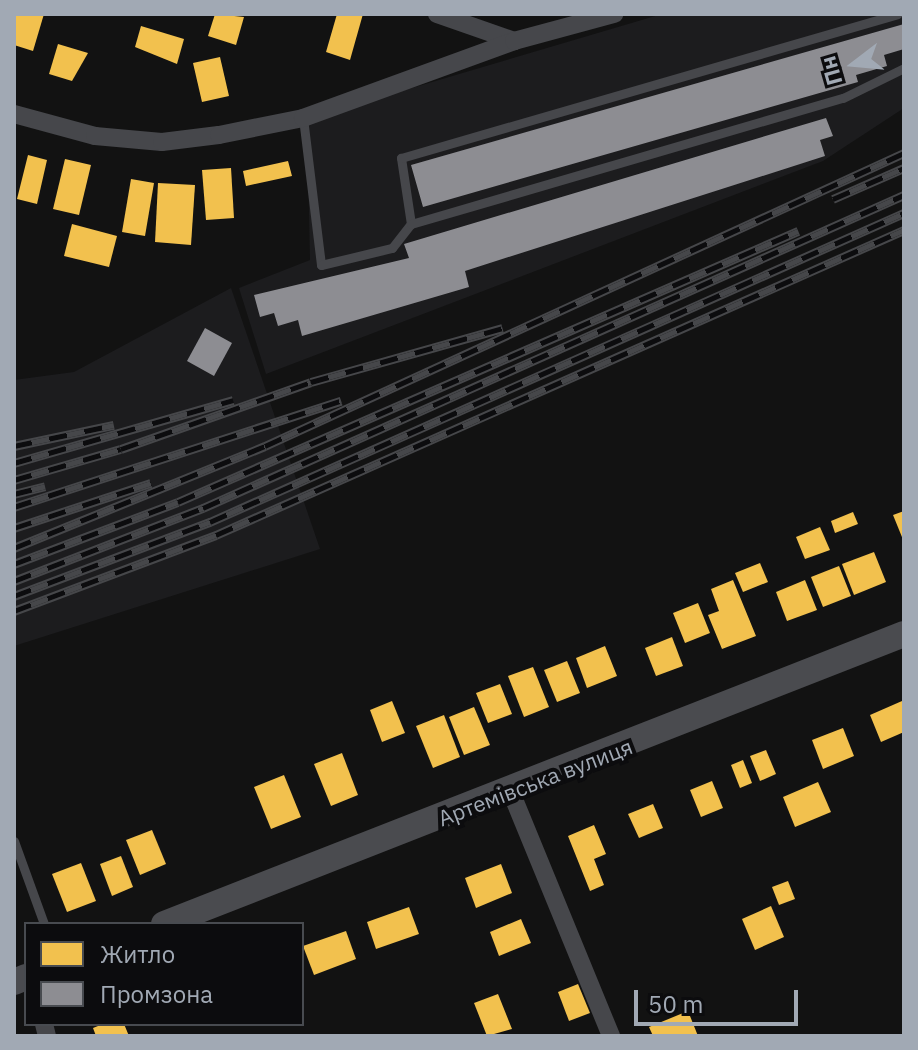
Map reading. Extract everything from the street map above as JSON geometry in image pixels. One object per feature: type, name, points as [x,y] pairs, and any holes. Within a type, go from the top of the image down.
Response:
[{"type":"main road","name":"Артемівська вулиця","points":[[169,922],[511,792],[904,634]]},
{"type":"street","points":[[437,14],[514,41]]},
{"type":"street","points":[[14,114],[95,136],[162,142],[303,118],[514,41],[614,14]]},
{"type":"street","points":[[511,792],[611,1036]]},
{"type":"lane","points":[[411,224],[401,158],[898,14]]},
{"type":"lane","points":[[303,118],[321,265],[392,248],[411,224],[843,98],[904,68]]},
{"type":"lane","points":[[14,841],[43,922]]},
{"type":"shaded area","points":[[662,14],[904,14],[904,108],[823,161],[266,374],[239,288],[310,260],[307,119]]},
{"type":"shaded area","points":[[231,288],[320,549],[14,646],[14,380],[74,372]]},
{"type":"building: Житло","points":[[14,14],[44,14],[33,51],[14,45]]},
{"type":"building: Житло","points":[[215,14],[244,17],[236,45],[208,36]]},
{"type":"building: Житло","points":[[337,14],[363,14],[350,60],[326,52]]},
{"type":"building: Житло","points":[[141,26],[184,39],[177,64],[135,47]]},
{"type":"building: Житло","points":[[58,44],[88,53],[72,81],[49,74]]},
{"type":"building: Житло","points":[[220,57],[229,96],[202,102],[193,63]]},
{"type":"building: Житло","points":[[28,155],[47,160],[37,204],[17,199]]},
{"type":"building: Житло","points":[[65,159],[91,165],[79,215],[53,209]]},
{"type":"building: Житло","points":[[288,161],[292,176],[246,186],[243,171]]},
{"type":"building: Житло","points":[[231,168],[234,218],[206,220],[202,170]]},
{"type":"building: Житло","points":[[131,179],[154,183],[145,236],[122,232]]},
{"type":"building: Житло","points":[[158,183],[195,185],[191,245],[155,242]]},
{"type":"building: Житло","points":[[72,224],[117,236],[109,267],[64,256]]},
{"type":"building: Житло","points":[[904,511],[904,542],[893,515]]},
{"type":"building: Житло","points":[[853,512],[858,524],[835,533],[831,521]]},
{"type":"building: Житло","points":[[820,527],[830,550],[805,559],[796,537]]},
{"type":"building: Житло","points":[[874,552],[886,582],[854,595],[842,564]]},
{"type":"building: Житло","points":[[760,563],[768,582],[743,592],[735,573]]},
{"type":"building: Житло","points":[[839,566],[851,596],[823,607],[811,577]]},
{"type":"building: Житло","points":[[733,580],[756,636],[722,649],[708,615],[719,611],[711,589]]},
{"type":"building: Житло","points":[[805,580],[817,610],[787,621],[776,592]]},
{"type":"building: Житло","points":[[698,603],[710,633],[685,643],[673,613]]},
{"type":"building: Житло","points":[[672,637],[683,666],[656,676],[645,648]]},
{"type":"building: Житло","points":[[605,646],[617,676],[587,688],[576,658]]},
{"type":"building: Житло","points":[[567,661],[580,693],[557,702],[544,670]]},
{"type":"building: Житло","points":[[533,667],[549,707],[524,717],[508,676]]},
{"type":"building: Житло","points":[[500,684],[512,714],[488,723],[476,693]]},
{"type":"building: Житло","points":[[392,701],[405,733],[382,742],[370,710]]},
{"type":"building: Житло","points":[[902,701],[904,732],[881,742],[870,715]]},
{"type":"building: Житло","points":[[474,707],[490,745],[464,755],[449,717]]},
{"type":"building: Житло","points":[[444,715],[460,757],[433,768],[416,726]]},
{"type":"building: Житло","points":[[843,728],[854,756],[823,769],[812,740]]},
{"type":"building: Житло","points":[[766,750],[776,774],[760,781],[750,756]]},
{"type":"building: Житло","points":[[342,753],[358,795],[331,806],[314,764]]},
{"type":"building: Житло","points":[[743,760],[752,783],[740,788],[731,765]]},
{"type":"building: Житло","points":[[284,775],[301,817],[271,829],[254,787]]},
{"type":"building: Житло","points":[[712,781],[723,808],[701,817],[690,790]]},
{"type":"building: Житло","points":[[818,782],[831,812],[795,827],[783,797]]},
{"type":"building: Житло","points":[[653,804],[663,828],[639,838],[628,814]]},
{"type":"building: Житло","points":[[594,825],[606,854],[594,859],[604,885],[590,891],[568,836]]},
{"type":"building: Житло","points":[[152,830],[166,864],[140,875],[126,840]]},
{"type":"building: Житло","points":[[121,856],[133,887],[112,896],[100,864]]},
{"type":"building: Житло","points":[[81,863],[96,901],[67,912],[52,874]]},
{"type":"building: Житло","points":[[501,864],[512,893],[476,908],[465,878]]},
{"type":"building: Житло","points":[[788,881],[795,899],[779,905],[772,887]]},
{"type":"building: Житло","points":[[771,906],[784,937],[755,950],[742,919]]},
{"type":"building: Житло","points":[[409,907],[419,934],[376,949],[367,922]]},
{"type":"building: Житло","points":[[521,919],[531,943],[499,956],[490,932]]},
{"type":"building: Житло","points":[[346,931],[356,959],[314,975],[304,946]]},
{"type":"building: Житло","points":[[578,984],[590,1013],[569,1021],[558,992]]},
{"type":"building: Житло","points":[[498,994],[512,1029],[487,1036],[474,1003]]},
{"type":"building: Житло","points":[[688,1011],[698,1036],[653,1036],[649,1027]]},
{"type":"building: Житло","points":[[125,1026],[129,1036],[96,1036],[93,1028]]},
{"type":"building: Промзона","points":[[904,24],[904,49],[884,55],[887,66],[856,75],[858,82],[423,207],[411,165]]},
{"type":"building: Промзона","points":[[826,118],[833,136],[820,140],[825,156],[465,271],[469,287],[302,336],[298,320],[278,326],[274,313],[260,317],[254,295],[409,258],[404,244]]},
{"type":"building: Промзона","points":[[205,328],[232,343],[214,376],[187,361]]},
{"type":"railway","points":[[14,548],[265,446],[904,153]]},
{"type":"railway","points":[[833,199],[904,168]]},
{"type":"railway","points":[[14,581],[203,508],[904,195]]},
{"type":"railway","points":[[14,596],[210,522],[904,213]]},
{"type":"railway","points":[[14,611],[216,535],[904,230]]},
{"type":"railway","points":[[14,564],[178,502],[798,231]]},
{"type":"railway","points":[[14,480],[121,449],[311,382],[503,328]]},
{"type":"railway","points":[[14,463],[233,400]]},
{"type":"railway","points":[[14,507],[341,401]]},
{"type":"railway","points":[[14,446],[114,425]]},
{"type":"railway","points":[[14,528],[151,483]]},
{"type":"railway","points":[[14,494],[45,486]]}]
